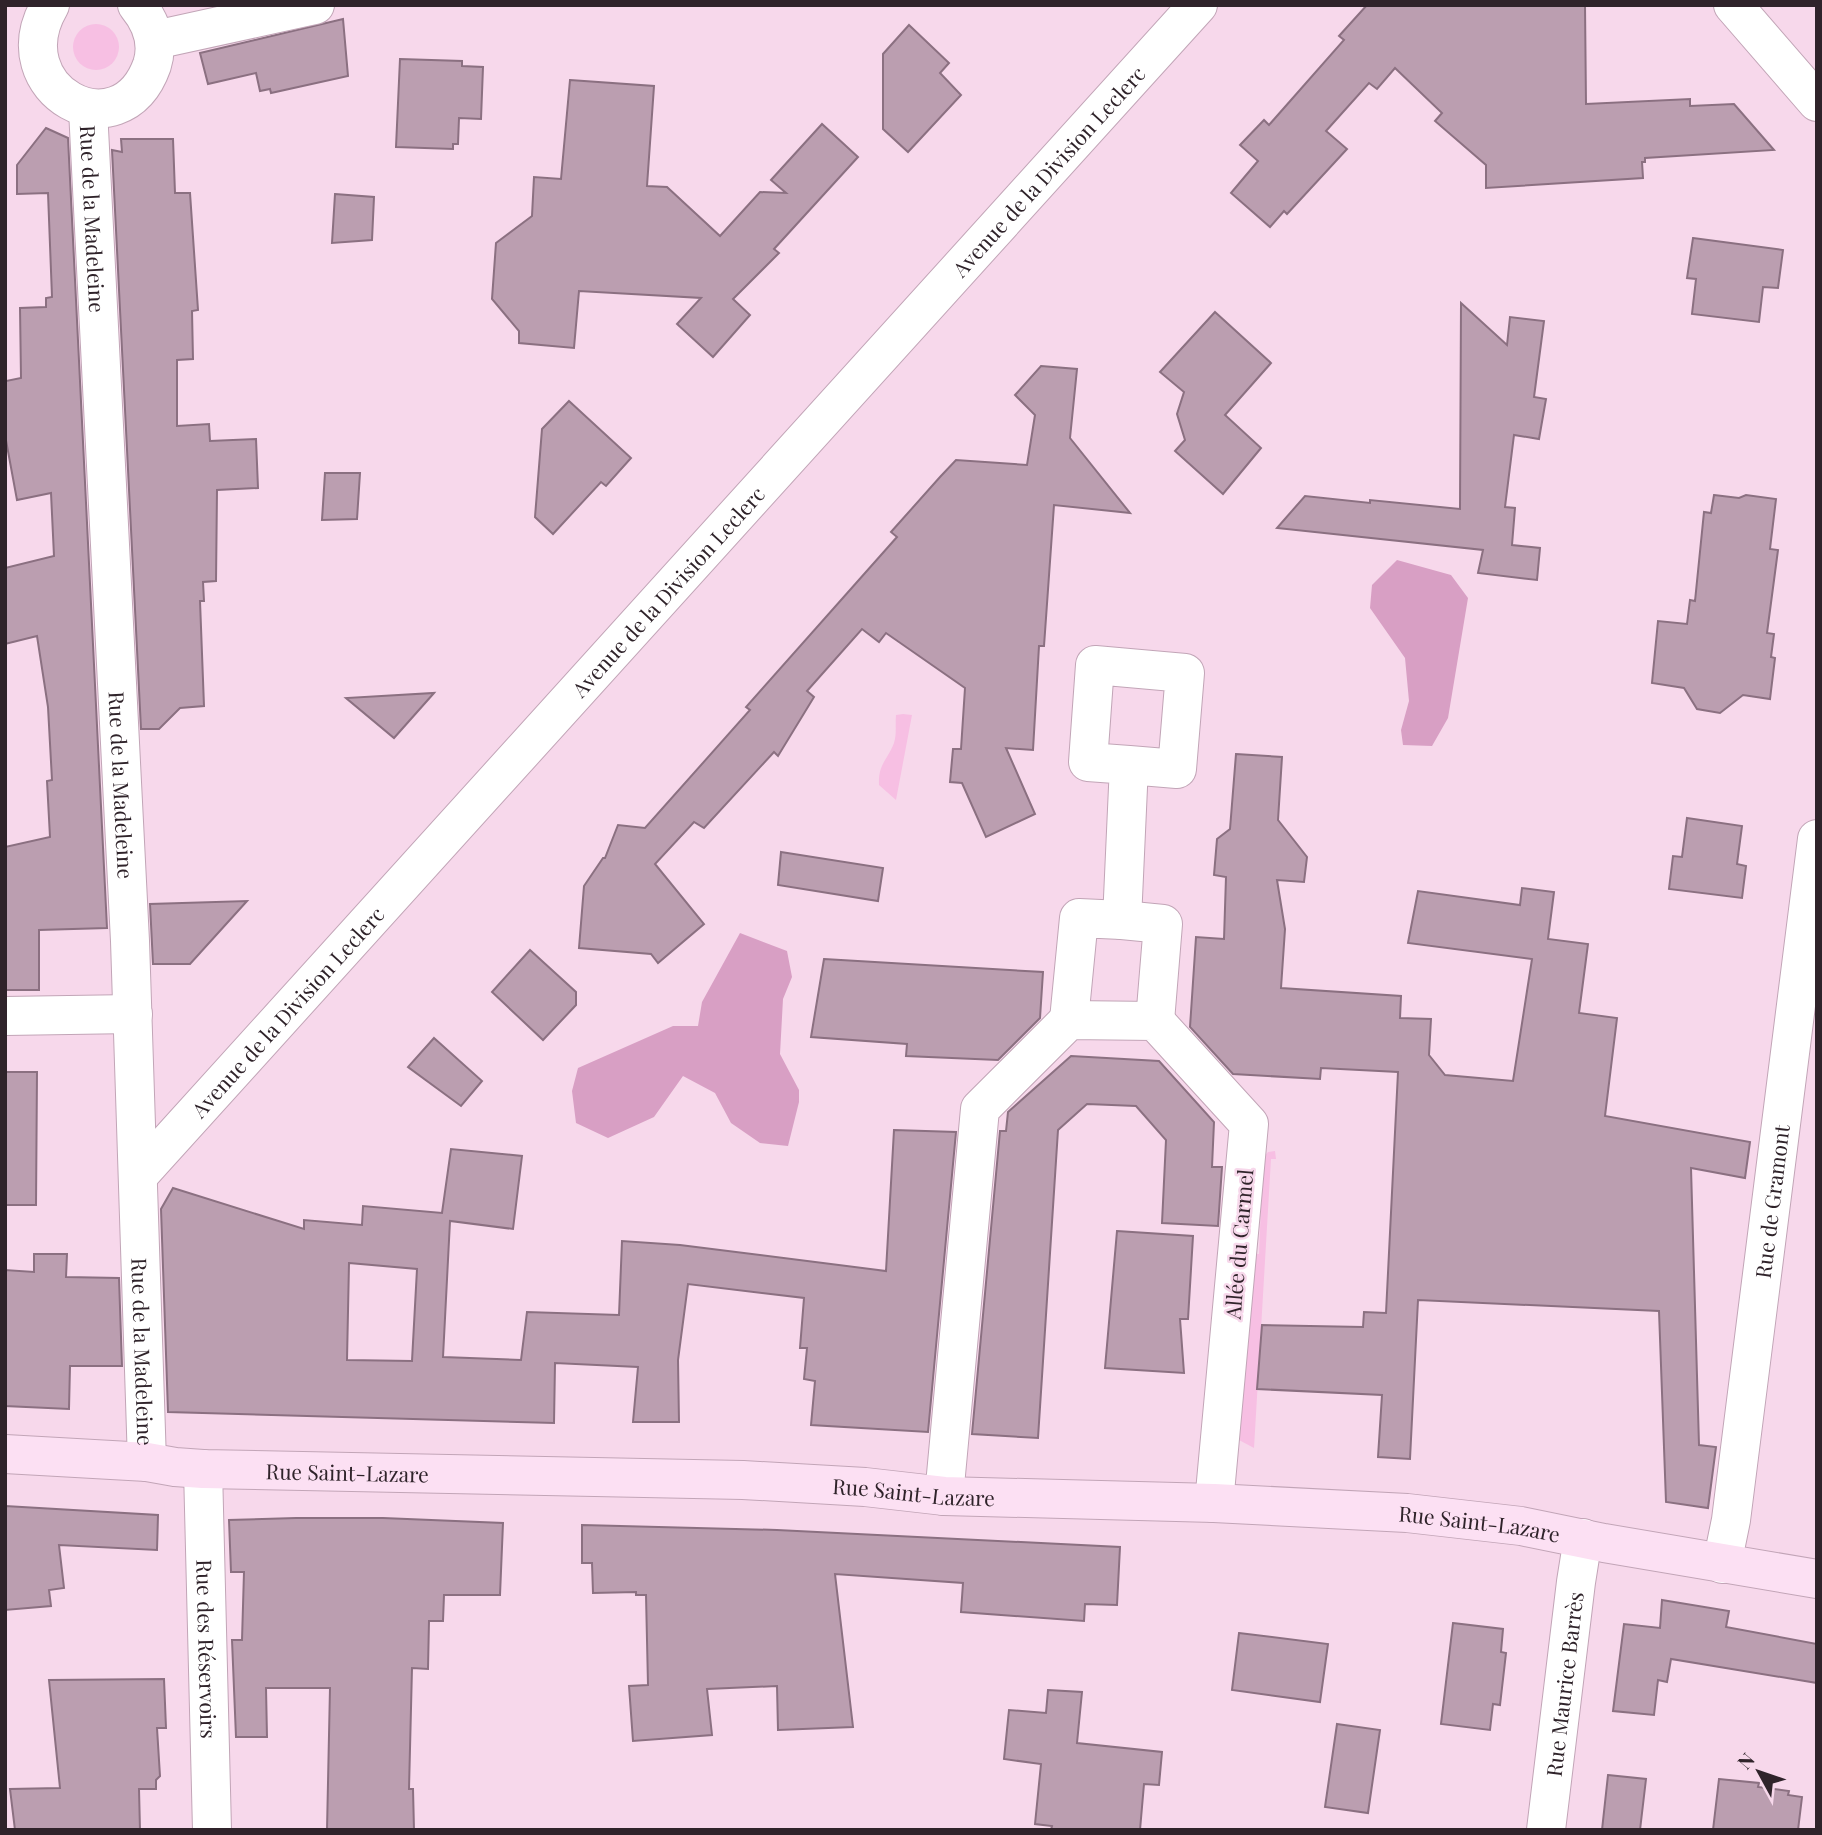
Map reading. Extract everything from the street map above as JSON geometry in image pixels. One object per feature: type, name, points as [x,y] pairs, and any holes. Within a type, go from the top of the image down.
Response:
[{"type":"main road","name":"Rue Saint-Lazare","points":[[5,1454],[146,1462],[203,1469],[743,1480],[865,1487],[944,1496],[1214,1503],[1461,1518],[1521,1526],[1817,1579]]},
{"type":"street","points":[[50,5],[38,21],[33,40],[19,63],[40,79],[52,94],[69,104],[88,109],[106,108],[123,102],[137,90],[148,75],[154,59],[155,40],[149,22],[137,5]]},
{"type":"street","points":[[155,40],[315,5]]},
{"type":"street","name":"Avenue de la Division Leclerc","points":[[138,1176],[1198,5]]},
{"type":"street","points":[[1733,5],[1817,102]]},
{"type":"street","name":"Rue de la Madeleine","points":[[88,109],[133,1014],[146,1462]]},
{"type":"street","points":[[1122,920],[1129,765]]},
{"type":"street","name":"Rue de Gramont","points":[[1722,1564],[1731,1520],[1817,839]]},
{"type":"street","points":[[944,1496],[980,1109],[1069,1020],[1079,918],[1163,924],[1155,1021],[1069,1020]]},
{"type":"street","points":[[5,1016],[133,1014]]},
{"type":"street","name":"Allée du Carmel","points":[[1155,1021],[1249,1124],[1214,1503]]},
{"type":"street","name":"Rue des Réservoirs","points":[[203,1469],[212,1830]]},
{"type":"street","name":"Rue Maurice Barrès","points":[[1546,1830],[1583,1538]]},
{"type":"shaded area","points":[[96,24],[112,31],[119,47],[112,63],[96,70],[80,63],[73,47],[80,31]]},
{"type":"shaded area","points":[[1397,560],[1451,575],[1468,598],[1448,718],[1432,746],[1403,745],[1401,730],[1409,701],[1405,658],[1370,608],[1372,585]]},
{"type":"shaded area","points":[[896,715],[912,715],[896,800],[879,785],[879,778],[881,767],[894,743]]},
{"type":"shaded area","points":[[740,933],[787,951],[792,977],[783,999],[780,1054],[799,1090],[799,1102],[788,1146],[760,1143],[731,1123],[715,1093],[683,1076],[654,1117],[608,1138],[576,1123],[572,1091],[578,1068],[673,1026],[698,1026],[702,1002]]},
{"type":"shaded area","points":[[1275,1151],[1276,1159],[1271,1159],[1254,1448],[1239,1440],[1253,1254],[1259,1254],[1263,1158],[1268,1152]]},
{"type":"building","points":[[1367,5],[1585,5],[1586,104],[1690,99],[1690,106],[1734,104],[1774,150],[1645,158],[1645,162],[1642,162],[1643,178],[1486,188],[1486,165],[1435,121],[1442,113],[1395,68],[1377,89],[1369,83],[1326,131],[1347,149],[1287,214],[1284,211],[1270,227],[1231,193],[1258,161],[1240,145],[1264,120],[1269,125],[1344,40],[1339,36]]},
{"type":"building","points":[[343,19],[348,76],[271,93],[270,89],[260,91],[256,73],[208,84],[200,53]]},
{"type":"building","points":[[909,25],[949,63],[940,73],[961,95],[908,152],[883,129],[883,54]]},
{"type":"building","points":[[400,59],[462,61],[462,66],[483,67],[481,119],[459,118],[458,144],[453,144],[453,149],[396,147]]},
{"type":"building","points":[[570,80],[654,86],[647,186],[667,187],[720,236],[760,192],[786,193],[771,180],[822,124],[858,157],[774,249],[779,253],[733,299],[750,315],[713,357],[677,324],[701,298],[579,291],[574,348],[519,343],[519,331],[492,299],[496,243],[532,216],[534,177],[561,179]]},
{"type":"building","points":[[46,128],[68,138],[107,928],[39,930],[39,990],[5,990],[5,847],[50,837],[47,781],[52,780],[48,707],[37,636],[5,644],[5,568],[54,556],[51,493],[17,500],[5,435],[6,381],[21,378],[20,308],[46,307],[46,298],[52,297],[48,193],[17,194],[17,165]]},
{"type":"building","points":[[121,139],[173,139],[175,193],[190,193],[198,310],[192,311],[193,359],[177,360],[177,426],[209,424],[210,441],[256,439],[258,488],[217,490],[216,581],[203,582],[204,601],[200,601],[204,706],[180,708],[159,729],[141,729],[112,150],[122,152]]},
{"type":"building","points":[[335,194],[374,197],[372,240],[332,243]]},
{"type":"building","points":[[1693,238],[1783,250],[1778,288],[1763,287],[1759,322],[1692,314],[1696,279],[1687,278]]},
{"type":"building","points":[[1461,303],[1507,345],[1510,317],[1544,321],[1534,397],[1546,399],[1539,439],[1514,435],[1505,507],[1515,508],[1512,545],[1540,548],[1537,580],[1478,573],[1483,550],[1277,528],[1305,496],[1460,509]]},
{"type":"building","points":[[1215,312],[1271,363],[1225,415],[1261,448],[1223,494],[1175,451],[1185,440],[1177,414],[1184,392],[1160,372]]},
{"type":"building","points":[[1041,366],[1077,369],[1070,438],[1130,513],[1054,505],[1044,646],[1039,646],[1033,750],[1006,748],[1035,814],[986,837],[962,783],[950,782],[953,749],[961,749],[965,688],[886,633],[879,642],[862,629],[807,691],[814,697],[778,756],[774,752],[704,828],[694,822],[655,864],[704,924],[658,963],[651,954],[579,948],[584,886],[605,858],[618,825],[645,828],[750,710],[746,707],[897,537],[891,532],[940,477],[956,460],[1027,465],[1035,415],[1015,395]]},
{"type":"building","points":[[569,401],[631,458],[606,486],[601,482],[553,534],[535,517],[542,429]]},
{"type":"building","points":[[325,473],[360,473],[357,519],[322,520]]},
{"type":"building","points":[[1714,495],[1776,499],[1770,549],[1778,550],[1767,633],[1774,634],[1771,657],[1775,658],[1770,699],[1743,695],[1720,713],[1697,709],[1684,688],[1652,683],[1658,621],[1687,624],[1690,600],[1695,601],[1704,512],[1711,513]]},
{"type":"building","points":[[434,693],[394,738],[346,698]]},
{"type":"building","points":[[1236,754],[1282,757],[1278,820],[1307,857],[1304,882],[1277,880],[1285,929],[1281,988],[1401,996],[1400,1018],[1431,1019],[1429,1055],[1445,1075],[1513,1081],[1532,959],[1408,943],[1418,891],[1520,905],[1522,888],[1554,892],[1548,939],[1588,944],[1579,1013],[1617,1018],[1605,1116],[1750,1142],[1745,1178],[1691,1168],[1699,1445],[1716,1447],[1708,1508],[1666,1502],[1659,1311],[1418,1300],[1410,1459],[1378,1457],[1382,1395],[1257,1389],[1262,1325],[1363,1327],[1364,1312],[1386,1313],[1398,1072],[1321,1068],[1320,1079],[1233,1074],[1190,1027],[1196,937],[1224,939],[1226,877],[1214,875],[1217,839],[1230,829]]},
{"type":"building","points":[[1687,818],[1742,826],[1737,864],[1746,866],[1742,898],[1669,889],[1673,856],[1682,857]]},
{"type":"building","points":[[781,852],[883,868],[878,901],[778,885]]},
{"type":"building","points":[[247,901],[190,964],[153,964],[150,904]]},
{"type":"building","points":[[530,950],[576,992],[576,1005],[543,1040],[492,992]]},
{"type":"building","points":[[824,959],[1043,972],[1040,1018],[998,1060],[906,1056],[907,1044],[811,1037]]},
{"type":"building","points":[[434,1038],[482,1081],[461,1106],[408,1067]]},
{"type":"building","points":[[1071,1056],[1159,1061],[1214,1122],[1212,1167],[1222,1167],[1218,1226],[1162,1223],[1166,1140],[1136,1106],[1087,1104],[1058,1130],[1038,1438],[972,1434],[1000,1131],[1006,1131],[1008,1112]]},
{"type":"building","points":[[5,1072],[37,1072],[36,1205],[5,1205]]},
{"type":"building","points":[[894,1130],[956,1132],[928,1432],[811,1425],[815,1381],[804,1379],[807,1348],[800,1348],[804,1298],[688,1284],[678,1360],[679,1422],[633,1422],[638,1367],[555,1363],[554,1423],[168,1412],[161,1209],[173,1188],[304,1229],[304,1220],[362,1225],[363,1206],[442,1213],[451,1149],[522,1156],[513,1229],[450,1221],[443,1357],[521,1360],[527,1312],[619,1315],[622,1241],[680,1245],[886,1271]],"holes":[[[349,1263],[417,1269],[412,1361],[347,1360]]]},
{"type":"building","points":[[1117,1231],[1193,1236],[1188,1319],[1180,1319],[1184,1373],[1105,1368]]},
{"type":"building","points":[[34,1254],[67,1254],[66,1277],[119,1278],[122,1366],[70,1366],[69,1409],[5,1406],[5,1270],[34,1272]]},
{"type":"building","points":[[5,1506],[158,1515],[157,1550],[59,1545],[64,1588],[49,1590],[51,1606],[5,1610]]},
{"type":"building","points":[[383,1518],[503,1523],[500,1595],[444,1595],[443,1621],[429,1621],[428,1669],[412,1668],[409,1789],[413,1789],[414,1830],[327,1830],[330,1688],[266,1688],[267,1737],[236,1737],[232,1640],[242,1640],[244,1572],[231,1572],[229,1520]]},
{"type":"building","points":[[582,1525],[777,1530],[1120,1547],[1117,1605],[1085,1604],[1084,1621],[961,1612],[963,1583],[835,1574],[853,1727],[778,1730],[777,1686],[707,1689],[712,1735],[633,1741],[629,1686],[648,1685],[646,1595],[636,1595],[636,1592],[593,1593],[592,1563],[582,1563]]},
{"type":"building","points":[[1662,1600],[1729,1611],[1726,1627],[1817,1644],[1817,1683],[1671,1659],[1667,1682],[1658,1680],[1654,1715],[1613,1711],[1624,1624],[1660,1628]]},
{"type":"building","points":[[1453,1623],[1503,1629],[1501,1652],[1506,1653],[1500,1705],[1493,1704],[1490,1730],[1441,1724]]},
{"type":"building","points":[[1239,1633],[1328,1644],[1320,1702],[1232,1690]]},
{"type":"building","points":[[164,1679],[166,1728],[157,1728],[160,1776],[156,1780],[156,1789],[139,1789],[140,1830],[15,1830],[10,1789],[60,1788],[49,1680]]},
{"type":"building","points":[[1048,1690],[1082,1692],[1077,1743],[1162,1752],[1159,1785],[1144,1784],[1140,1830],[1051,1830],[1052,1826],[1035,1824],[1041,1764],[1004,1759],[1009,1710],[1046,1713]]},
{"type":"building","points":[[1337,1724],[1380,1730],[1368,1813],[1325,1807]]},
{"type":"building","points":[[1608,1775],[1646,1779],[1640,1830],[1602,1830]]},
{"type":"building","points":[[1719,1779],[1759,1783],[1758,1787],[1789,1791],[1788,1795],[1802,1797],[1798,1830],[1713,1830]]}]
